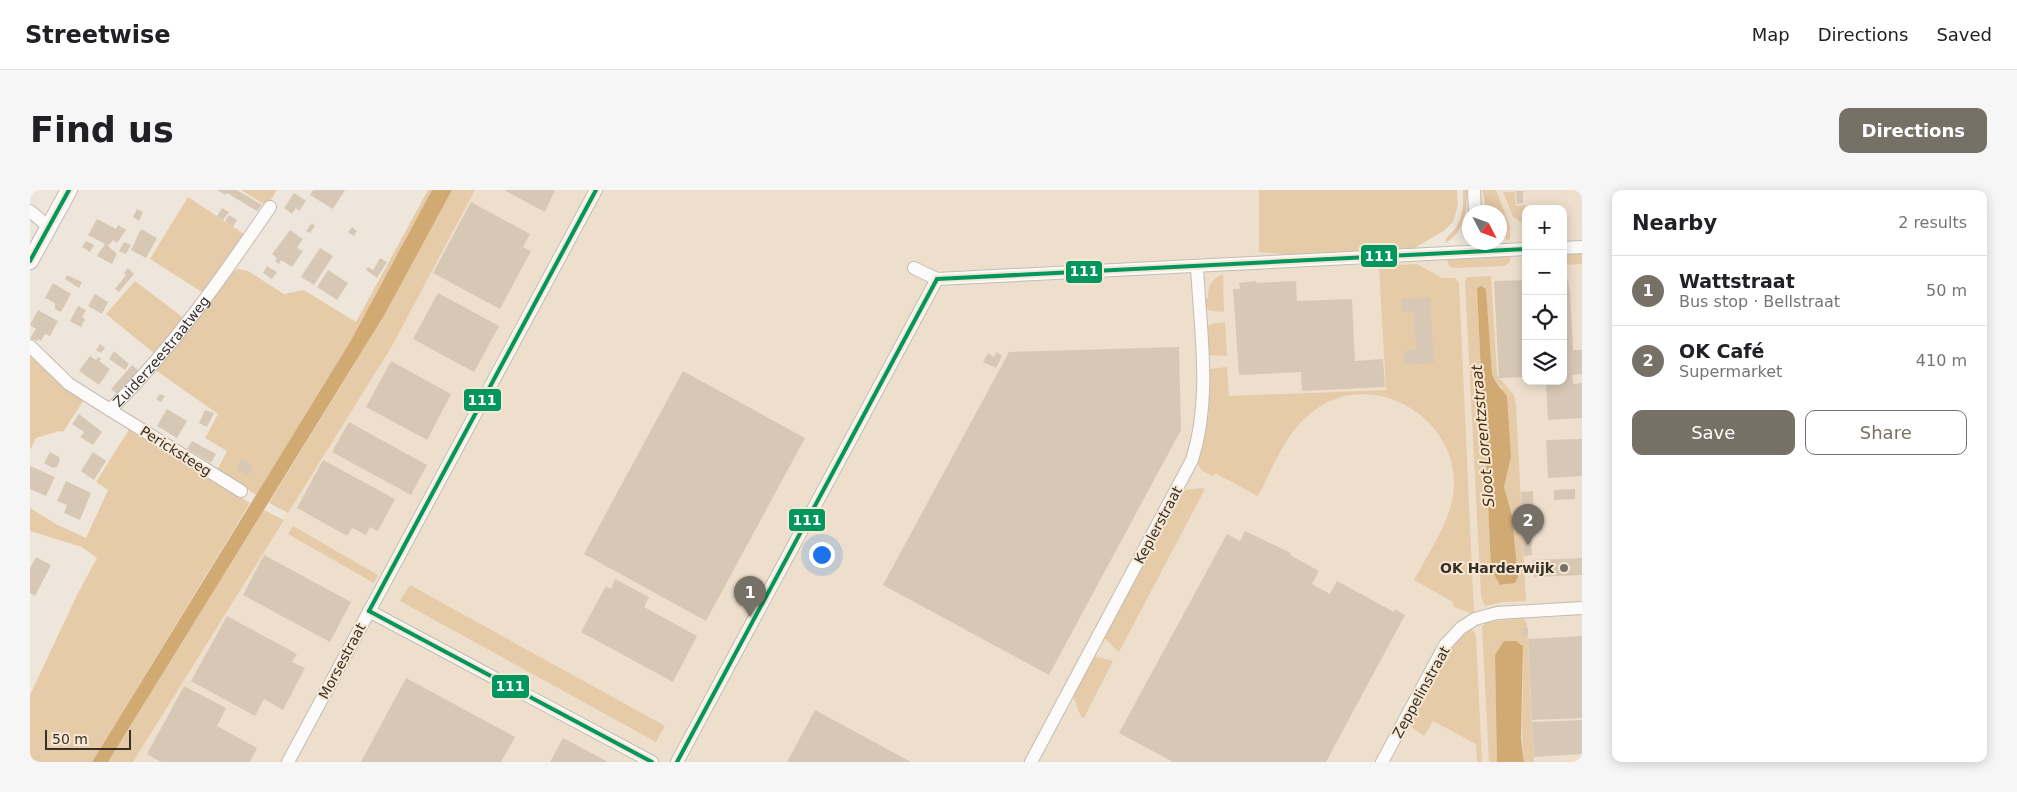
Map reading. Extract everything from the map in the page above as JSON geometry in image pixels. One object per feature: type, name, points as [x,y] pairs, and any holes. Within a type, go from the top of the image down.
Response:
[{"type":"main road","points":[[30,261],[69,190]]},
{"type":"street","name":"Morsestraat","points":[[288,762],[596,190]]},
{"type":"street","points":[[1474,190],[1475,205]]},
{"type":"street","name":"Zuiderzeestraatweg","points":[[30,346],[69,384],[110,410],[148,370],[213,291],[270,207]]},
{"type":"street","points":[[30,211],[49,227]]},
{"type":"street","points":[[1567,248],[1582,247]]},
{"type":"street","points":[[914,268],[938,279],[1197,266],[1462,248]]},
{"type":"street","points":[[1507,248],[1522,249]]},
{"type":"street","name":"Keplerstraat","points":[[1031,762],[1192,460],[1200,433],[1204,402],[1197,266]]},
{"type":"street","points":[[677,762],[938,279]]},
{"type":"street","name":"Pericksteeg","points":[[110,410],[242,491]]},
{"type":"street","name":"Zeppelinstraat","points":[[1382,762],[1445,646],[1461,628],[1475,619],[1497,613],[1582,608]]},
{"type":"street","points":[[369,611],[652,762]]},
{"type":"shaded area","points":[[241,190],[277,190],[267,206]]},
{"type":"shaded area","points":[[428,190],[432,190],[350,342],[256,495],[217,470],[227,451],[205,438],[218,414],[154,369],[228,275],[238,269],[248,271],[284,294],[304,290],[356,322]]},
{"type":"shaded area","points":[[432,190],[452,190],[385,314],[108,762],[92,762],[350,342]]},
{"type":"shaded area","points":[[452,190],[475,190],[392,346],[288,513],[269,503],[385,314]]},
{"type":"shaded area","points":[[472,190],[1259,190],[1259,252],[1462,246],[1462,250],[1507,250],[1507,205],[1496,205],[1486,190],[1582,190],[1582,762],[133,762],[398,331]]},
{"type":"shaded area","points":[[1259,190],[1457,190],[1458,205],[1453,222],[1445,230],[1413,249],[1308,257],[1259,252]]},
{"type":"shaded area","points":[[1463,190],[1467,190],[1466,205],[1463,205]]},
{"type":"shaded area","points":[[1482,190],[1496,190],[1502,205],[1485,205]]},
{"type":"shaded area","points":[[1503,192],[1515,192],[1516,206],[1522,205],[1522,223],[1513,217]]},
{"type":"shaded area","points":[[188,197],[247,236],[205,294],[150,259]]},
{"type":"shaded area","points":[[1462,214],[1461,227],[1452,239],[1445,243],[1447,238]]},
{"type":"shaded area","points":[[1507,218],[1510,226],[1510,241],[1507,240]]},
{"type":"shaded area","points":[[1582,253],[1582,264],[1567,265],[1567,254]]},
{"type":"shaded area","points":[[1511,256],[1510,262],[1504,266],[1455,268],[1449,266],[1447,260]]},
{"type":"shaded area","points":[[1417,264],[1442,278],[1455,278],[1459,283],[1474,614],[1454,607],[1453,602],[1414,580],[1444,524],[1449,512],[1454,487],[1451,461],[1441,438],[1425,419],[1405,405],[1382,397],[1358,394],[1334,400],[1311,413],[1294,430],[1258,496],[1215,473],[1213,476],[1202,471],[1197,463],[1209,412],[1209,369],[1227,367],[1229,396],[1386,390],[1379,266]]},
{"type":"shaded area","points":[[1223,274],[1224,312],[1206,309],[1205,299],[1208,298],[1211,283]]},
{"type":"shaded area","points":[[1491,276],[1497,375],[1514,395],[1516,406],[1526,601],[1502,602],[1485,606],[1481,596],[1465,282],[1467,277]],"holes":[[[1484,286],[1486,289],[1492,374],[1495,381],[1502,387],[1511,457],[1504,487],[1512,516],[1518,577],[1506,585],[1500,585],[1491,568],[1486,460],[1489,450],[1482,389],[1477,289]]]},
{"type":"shaded area","points":[[135,281],[185,319],[155,354],[106,314]]},
{"type":"shaded area","points":[[1482,286],[1486,289],[1492,374],[1507,396],[1511,457],[1504,487],[1512,516],[1518,577],[1515,583],[1500,585],[1491,569],[1486,460],[1489,450],[1484,437],[1477,288]]},
{"type":"shaded area","points":[[1225,322],[1227,356],[1209,355],[1207,327],[1211,324]]},
{"type":"shaded area","points":[[30,352],[84,400],[63,432],[59,431],[36,438],[30,450]]},
{"type":"shaded area","points":[[130,428],[250,503],[92,762],[30,762],[30,695],[77,595],[97,558],[82,547],[30,531],[30,508],[56,524],[86,538],[108,490],[96,482]]},
{"type":"shaded area","points":[[1205,489],[1119,652],[1104,638],[1184,490]]},
{"type":"shaded area","points":[[264,510],[284,520],[133,762],[108,762]]},
{"type":"shaded area","points":[[293,526],[378,575],[374,583],[288,534]]},
{"type":"shaded area","points":[[410,585],[665,726],[656,742],[400,601]]},
{"type":"shaded area","points":[[1523,618],[1527,624],[1534,762],[1524,762],[1522,733],[1523,646],[1520,643],[1495,655],[1497,762],[1489,762],[1482,627],[1486,622]]},
{"type":"shaded area","points":[[1472,629],[1476,635],[1482,762],[1477,762],[1476,744],[1433,721],[1424,736],[1409,725],[1443,660],[1451,648]]},
{"type":"shaded area","points":[[1504,641],[1516,641],[1523,646],[1521,739],[1524,762],[1497,762],[1495,655]]},
{"type":"shaded area","points":[[1094,656],[1113,661],[1084,718],[1081,717],[1073,696]]},
{"type":"building","points":[[217,190],[237,190],[262,205],[257,211],[227,193],[226,195]]},
{"type":"building","points":[[313,190],[345,190],[333,209],[310,195]]},
{"type":"building","points":[[504,190],[555,190],[545,212]]},
{"type":"building","points":[[1516,191],[1523,191],[1523,203],[1517,204]]},
{"type":"building","points":[[294,193],[306,201],[299,211],[296,208],[292,214],[284,208]]},
{"type":"building","points":[[471,202],[530,234],[523,247],[531,251],[500,309],[433,273]]},
{"type":"building","points":[[222,208],[229,212],[223,220],[217,216]]},
{"type":"building","points":[[137,209],[143,212],[139,221],[133,217]]},
{"type":"building","points":[[229,215],[237,220],[233,227],[225,221]]},
{"type":"building","points":[[97,219],[116,229],[118,225],[126,230],[117,243],[113,240],[108,246],[117,254],[112,264],[97,256],[105,244],[88,235]]},
{"type":"building","points":[[312,223],[315,226],[310,233],[306,231]]},
{"type":"building","points":[[352,227],[357,231],[354,236],[348,232]]},
{"type":"building","points":[[141,229],[157,238],[146,258],[131,250]]},
{"type":"building","points":[[290,230],[303,239],[297,248],[303,251],[292,267],[281,260],[279,264],[275,261],[277,258],[272,254]]},
{"type":"building","points":[[86,241],[94,245],[90,252],[82,247]]},
{"type":"building","points":[[124,242],[131,245],[126,254],[119,251]]},
{"type":"building","points":[[320,248],[333,256],[314,285],[301,277]]},
{"type":"building","points":[[380,258],[387,262],[377,278],[366,270],[368,267],[373,270]]},
{"type":"building","points":[[267,266],[277,272],[272,279],[263,273]]},
{"type":"building","points":[[128,268],[134,274],[119,292],[115,289],[126,275],[124,273]]},
{"type":"building","points":[[328,270],[348,283],[337,300],[317,287]]},
{"type":"building","points":[[67,275],[82,282],[79,288],[65,279]]},
{"type":"building","points":[[1568,279],[1573,350],[1582,350],[1582,374],[1572,375],[1573,384],[1582,383],[1582,418],[1548,420],[1546,385],[1567,385]]},
{"type":"building","points":[[1522,280],[1522,377],[1499,378],[1494,281]]},
{"type":"building","points":[[1256,281],[1256,283],[1296,281],[1297,301],[1352,299],[1355,361],[1383,359],[1385,387],[1302,391],[1301,372],[1239,375],[1233,289],[1240,289],[1239,283]]},
{"type":"building","points":[[53,283],[71,294],[61,312],[55,309],[55,303],[45,298]]},
{"type":"building","points":[[438,293],[499,326],[474,372],[413,339]]},
{"type":"building","points":[[95,294],[108,302],[102,314],[88,306]]},
{"type":"building","points":[[1430,297],[1434,363],[1405,365],[1404,351],[1416,350],[1414,312],[1402,312],[1401,299]]},
{"type":"building","points":[[78,306],[86,310],[82,317],[85,319],[81,327],[70,321]]},
{"type":"building","points":[[38,310],[58,321],[50,336],[45,334],[41,341],[30,338],[36,329],[30,325]]},
{"type":"building","points":[[100,344],[105,348],[101,353],[96,350]]},
{"type":"building","points":[[1179,347],[1181,430],[1049,675],[883,585],[1009,352]]},
{"type":"building","points":[[114,351],[129,364],[125,370],[109,359]]},
{"type":"building","points":[[997,352],[1002,356],[996,368],[983,362],[988,353],[994,357]]},
{"type":"building","points":[[90,356],[96,360],[98,357],[101,359],[99,361],[110,369],[99,385],[79,371]]},
{"type":"building","points":[[391,361],[451,394],[427,440],[366,407]]},
{"type":"building","points":[[132,365],[139,371],[120,396],[111,389]]},
{"type":"building","points":[[683,371],[805,438],[706,621],[584,554]]},
{"type":"building","points":[[160,394],[165,396],[161,402],[156,399]]},
{"type":"building","points":[[167,409],[187,421],[177,438],[157,426]]},
{"type":"building","points":[[205,410],[214,413],[207,427],[199,423]]},
{"type":"building","points":[[79,414],[102,432],[93,445],[80,437],[84,432],[72,424]]},
{"type":"building","points":[[349,422],[427,465],[411,495],[332,452]]},
{"type":"building","points":[[1582,439],[1582,476],[1548,478],[1546,440]]},
{"type":"building","points":[[192,441],[216,454],[211,463],[187,449]]},
{"type":"building","points":[[50,452],[59,457],[60,460],[57,467],[53,468],[44,463]]},
{"type":"building","points":[[93,452],[106,461],[94,480],[81,471]]},
{"type":"building","points":[[241,459],[254,466],[248,475],[236,469]]},
{"type":"building","points":[[323,460],[395,499],[378,531],[370,527],[366,535],[352,528],[347,536],[297,508]]},
{"type":"building","points":[[30,466],[55,477],[46,496],[30,489]]},
{"type":"building","points":[[66,481],[91,493],[80,520],[64,513],[67,505],[57,501]]},
{"type":"building","points":[[1575,489],[1575,499],[1554,500],[1554,490]]},
{"type":"building","points":[[1533,491],[1534,526],[1523,526],[1521,492]]},
{"type":"building","points":[[1245,531],[1291,553],[1290,555],[1319,571],[1312,584],[1330,594],[1337,581],[1394,612],[1395,609],[1405,615],[1326,762],[1173,762],[1119,733],[1227,534],[1240,541]]},
{"type":"building","points":[[1523,531],[1536,531],[1536,536],[1531,537],[1532,555],[1524,556]]},
{"type":"building","points":[[264,555],[351,602],[330,642],[243,595]]},
{"type":"building","points":[[36,557],[51,565],[35,596],[30,593],[30,568]]},
{"type":"building","points":[[1582,558],[1582,575],[1534,577],[1533,560]]},
{"type":"building","points":[[615,579],[649,597],[644,607],[697,636],[673,682],[581,632],[606,586],[611,589]]},
{"type":"building","points":[[227,616],[297,654],[292,662],[305,668],[283,710],[264,699],[255,716],[191,681]]},
{"type":"building","points":[[1528,628],[1528,635],[1522,636],[1522,629]]},
{"type":"building","points":[[1582,636],[1582,718],[1532,720],[1528,639]]},
{"type":"building","points":[[406,678],[515,737],[501,762],[361,762]]},
{"type":"building","points":[[184,686],[226,708],[217,726],[257,748],[250,762],[161,762],[147,754]]},
{"type":"building","points":[[815,710],[911,762],[787,762]]},
{"type":"building","points":[[1582,720],[1582,754],[1534,757],[1532,722]]},
{"type":"building","points":[[563,738],[608,762],[550,762]]},
{"type":"transit line","name":"111","points":[[30,261],[69,190]]},
{"type":"transit line","name":"111","points":[[369,611],[596,190]]},
{"type":"transit line","name":"111","points":[[937,279],[1522,249]]},
{"type":"transit line","name":"111","points":[[677,762],[937,279]]},
{"type":"transit line","name":"111","points":[[369,611],[652,762]]},
{"type":"place","name":"OK Café","points":[[1528,545]]},
{"type":"place","name":"OK Harderwijk","points":[[1564,568]]},
{"type":"place","name":"Wattstraat","points":[[750,617]]},
{"type":"water label","name":"Sloot Lorentzstraat","points":[[1483,436]]}]
